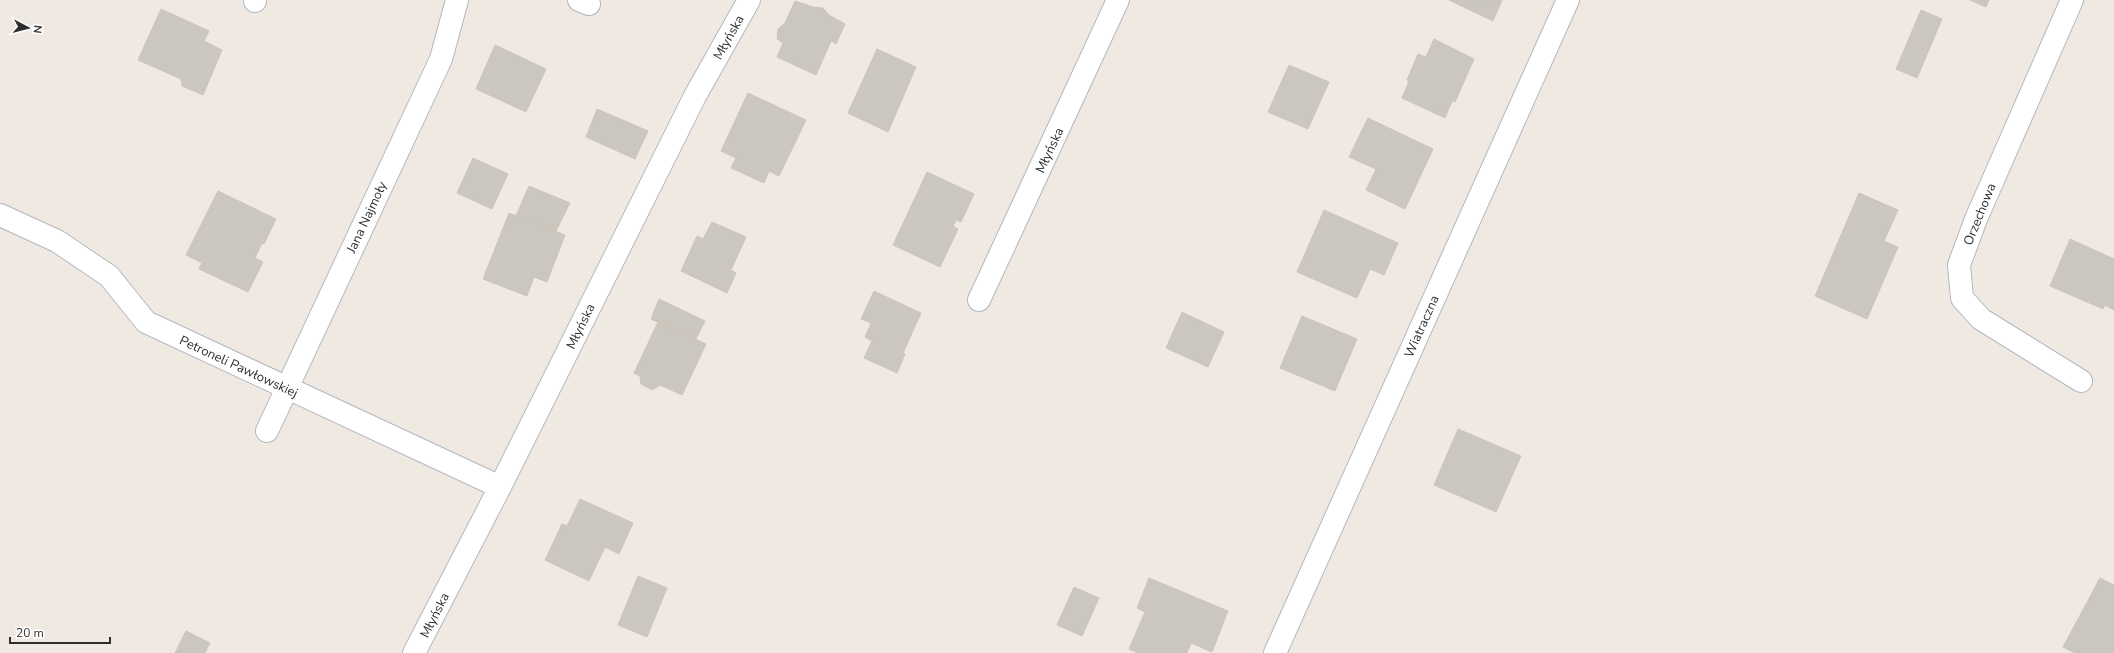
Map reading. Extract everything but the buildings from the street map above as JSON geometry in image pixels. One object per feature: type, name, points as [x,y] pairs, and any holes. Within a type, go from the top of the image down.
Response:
[{"type":"street","name":"Jana Najmoły","points":[[267,431],[441,59],[457,0]]},
{"type":"street","name":"Młyńska","points":[[414,653],[500,487],[694,96],[748,0]]},
{"type":"street","name":"Młyńska","points":[[979,300],[1118,0]]},
{"type":"street","name":"Wiatraczna","points":[[1275,653],[1568,0]]},
{"type":"street","name":"Orzechowa","points":[[2072,0],[1976,219],[1959,265],[1962,298],[1981,319],[2081,381]]},
{"type":"street","name":"Petroneli Pawłowskiej","points":[[0,215],[57,241],[109,276],[146,322],[500,487]]}]
